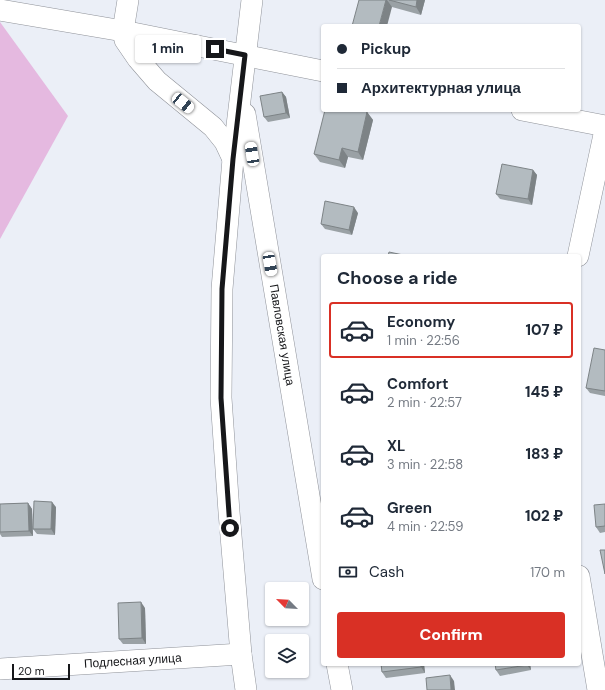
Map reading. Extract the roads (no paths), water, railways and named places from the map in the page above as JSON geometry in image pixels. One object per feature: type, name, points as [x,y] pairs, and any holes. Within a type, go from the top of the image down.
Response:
[{"type":"street","points":[[128,0],[123,31],[125,40],[138,59],[157,81],[213,128],[225,142],[233,159]]},
{"type":"street","points":[[246,690],[241,654],[221,398],[222,289],[233,159],[252,0]]},
{"type":"street","points":[[0,10],[123,31],[321,71]]},
{"type":"street","name":"Павловская улица","points":[[241,91],[321,567]]},
{"type":"street","points":[[532,112],[605,126]]},
{"type":"street","points":[[578,254],[605,130]]},
{"type":"street","points":[[581,588],[598,690]]},
{"type":"street","name":"Подлесная улица","points":[[0,669],[241,654]]},
{"type":"street","points":[[337,666],[342,690]]}]
